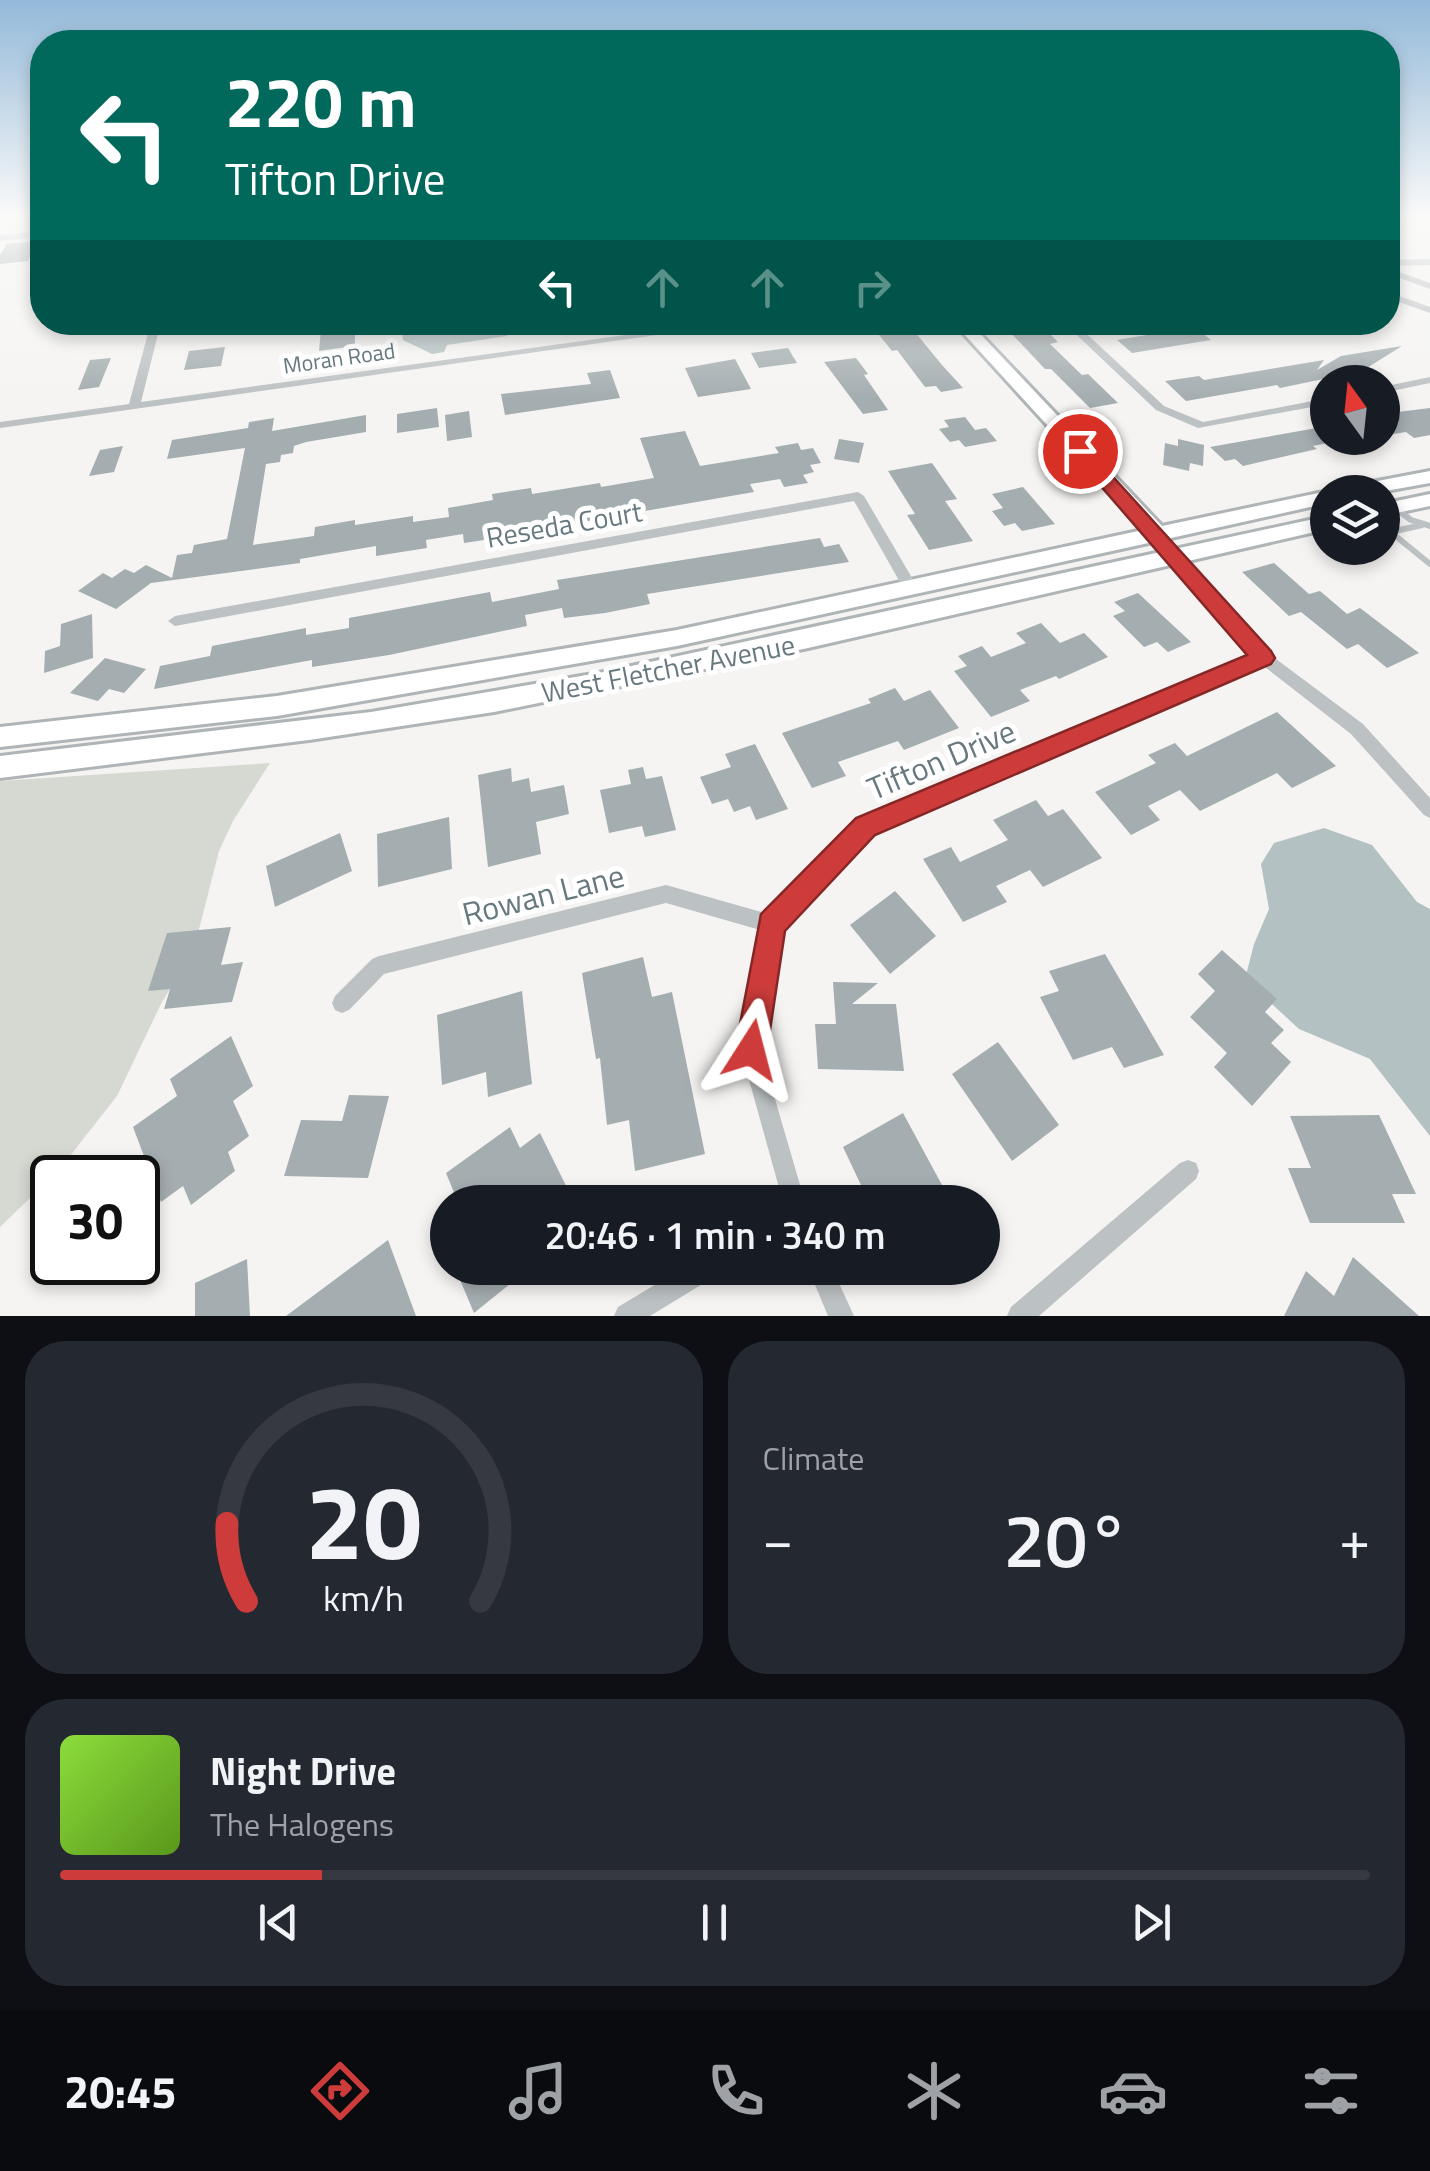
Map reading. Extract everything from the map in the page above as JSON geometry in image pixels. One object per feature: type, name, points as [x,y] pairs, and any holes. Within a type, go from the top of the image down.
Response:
[{"type":"main road","points":[[972,335],[1176,554]]},
{"type":"main road","points":[[1400,483],[1430,477]]},
{"type":"main road","points":[[1400,506],[1430,500]]},
{"type":"main road","name":"West Fletcher Avenue","points":[[0,738],[277,706],[677,638],[1310,501]]},
{"type":"main road","name":"West Fletcher Avenue","points":[[0,767],[234,742],[493,702],[889,622],[1310,526]]},
{"type":"street","points":[[1403,276],[1430,286]]},
{"type":"street","points":[[1400,296],[1430,306]]},
{"type":"street","points":[[134,406],[153,335]]},
{"type":"street","name":"Moran Road","points":[[0,424],[650,335]]},
{"type":"street","points":[[1081,335],[1160,408],[1202,426],[1310,405]]},
{"type":"street","points":[[1400,386],[1430,380]]},
{"type":"street","name":"Reseda Court","points":[[176,621],[858,496],[910,587]]},
{"type":"street","points":[[1176,554],[1263,658],[1357,729],[1430,810]]},
{"type":"street","name":"Tifton Drive","points":[[771,924],[865,827],[1263,658]]},
{"type":"street","name":"Rowan Lane","points":[[342,1003],[379,966],[666,894],[771,924]]},
{"type":"street","points":[[771,924],[751,1050],[789,1185]]},
{"type":"street","points":[[1020,1316],[1188,1171]]},
{"type":"street","points":[[627,1316],[677,1285]]},
{"type":"street","points":[[827,1285],[841,1316]]},
{"type":"lane","points":[[1400,514],[1426,526]]},
{"type":"lane","points":[[1400,530],[1426,526]]},
{"type":"lane","points":[[1400,540],[1430,564]]},
{"type":"shaded area","points":[[402,335],[508,335],[447,345],[444,352],[432,354],[403,340]]},
{"type":"shaded area","points":[[270,763],[219,851],[194,949],[161,1004],[117,1096],[71,1155],[30,1155],[30,1198],[0,1227],[0,781]]},
{"type":"shaded area","points":[[1324,828],[1372,845],[1417,902],[1430,909],[1430,1136],[1370,1059],[1299,1029],[1245,979],[1269,909],[1261,864],[1274,843]]},
{"type":"building","points":[[321,335],[355,335],[355,346],[319,351]]},
{"type":"building","points":[[879,335],[917,335],[963,388],[941,392],[936,386],[925,387],[897,350],[892,351]]},
{"type":"building","points":[[1013,335],[1051,335],[1058,342],[1050,344],[1118,403],[1090,408],[1051,369],[1045,369]]},
{"type":"building","points":[[1147,335],[1205,335],[1211,340],[1132,353],[1117,340]]},
{"type":"building","points":[[1402,346],[1372,365],[1326,365],[1341,356]]},
{"type":"building","points":[[225,347],[221,366],[184,370],[189,351]]},
{"type":"building","points":[[788,348],[797,363],[759,368],[751,353]]},
{"type":"building","points":[[111,358],[99,387],[78,390],[90,360]]},
{"type":"building","points":[[856,358],[888,410],[863,414],[824,362]]},
{"type":"building","points":[[735,359],[751,389],[698,397],[685,368]]},
{"type":"building","points":[[1324,360],[1320,365],[1310,365],[1310,382],[1186,401],[1165,381],[1199,376],[1204,380]]},
{"type":"building","points":[[610,370],[620,398],[505,415],[501,394],[591,384],[587,373]]},
{"type":"building","points":[[437,408],[439,427],[397,433],[397,414]]},
{"type":"building","points":[[1430,408],[1430,435],[1414,438],[1400,433],[1400,412]]},
{"type":"building","points":[[469,411],[472,437],[447,441],[445,415]]},
{"type":"building","points":[[366,415],[366,432],[306,442],[294,446],[293,453],[281,455],[280,462],[266,464],[253,545],[314,536],[315,527],[355,520],[355,525],[413,516],[413,522],[449,517],[448,508],[493,500],[492,494],[531,488],[532,494],[654,478],[640,438],[685,431],[700,466],[779,453],[775,447],[798,443],[801,450],[813,448],[821,463],[810,465],[814,472],[803,475],[808,483],[784,487],[780,479],[750,484],[754,492],[524,532],[523,524],[490,529],[491,539],[464,543],[463,534],[426,540],[427,548],[376,556],[376,546],[300,559],[300,563],[151,583],[116,609],[78,591],[103,573],[112,578],[125,569],[134,573],[146,565],[172,578],[177,555],[192,553],[194,545],[227,539],[245,448],[167,459],[172,440],[248,428],[249,422],[274,418],[272,431]]},
{"type":"building","points":[[965,417],[975,430],[986,428],[997,441],[965,447],[959,440],[950,442],[939,429],[949,427],[944,420]]},
{"type":"building","points":[[1310,429],[1310,451],[1243,466],[1235,459],[1225,461],[1210,447]]},
{"type":"building","points":[[839,439],[864,443],[859,463],[834,459]]},
{"type":"building","points":[[1178,439],[1204,445],[1203,466],[1190,463],[1189,471],[1163,465],[1165,443],[1178,446]]},
{"type":"building","points":[[123,446],[114,472],[89,476],[100,450]]},
{"type":"building","points":[[932,463],[957,499],[945,501],[973,541],[929,550],[907,515],[915,514],[888,471]]},
{"type":"building","points":[[1023,487],[1055,524],[1022,531],[1015,523],[1004,526],[992,511],[1003,508],[992,494]]},
{"type":"building","points":[[820,538],[824,547],[839,544],[849,562],[647,594],[650,604],[605,613],[564,618],[562,608],[525,615],[527,626],[389,655],[312,667],[312,660],[154,689],[160,666],[210,656],[212,646],[306,628],[306,635],[349,628],[349,618],[490,592],[492,602],[559,589],[557,580]]},
{"type":"building","points":[[1274,563],[1309,594],[1320,591],[1347,614],[1360,608],[1419,653],[1387,668],[1358,644],[1347,649],[1301,612],[1289,616],[1242,572]]},
{"type":"building","points":[[1138,593],[1191,642],[1168,652],[1157,642],[1144,647],[1113,616],[1125,611],[1114,602]]},
{"type":"building","points":[[92,614],[93,658],[44,673],[45,651],[60,646],[61,624]]},
{"type":"building","points":[[1041,623],[1060,643],[1084,633],[1108,657],[1059,679],[1056,676],[1020,690],[1030,701],[991,717],[954,671],[967,666],[958,656],[982,646],[991,657],[1026,643],[1016,633]]},
{"type":"building","points":[[105,658],[146,669],[124,693],[109,689],[98,701],[70,693]]},
{"type":"building","points":[[895,688],[904,701],[930,690],[959,728],[904,750],[898,741],[838,762],[846,776],[812,788],[782,733],[871,703],[868,699]]},
{"type":"building","points":[[1277,712],[1336,766],[1292,788],[1277,773],[1200,811],[1180,790],[1148,806],[1160,820],[1131,835],[1095,792],[1156,763],[1148,755],[1175,743],[1187,756]]},
{"type":"building","points":[[755,744],[788,809],[756,820],[750,806],[734,812],[728,799],[712,804],[700,777],[731,767],[725,754]]},
{"type":"building","points":[[643,767],[646,779],[662,776],[676,830],[645,837],[642,826],[609,833],[600,790],[631,784],[628,770]]},
{"type":"building","points":[[511,768],[512,782],[529,778],[531,792],[564,785],[569,814],[536,822],[541,854],[488,867],[478,775]]},
{"type":"building","points":[[1036,800],[1048,816],[1063,809],[1102,858],[1043,887],[1030,870],[996,886],[1007,902],[963,922],[923,859],[951,847],[960,862],[1008,840],[993,820]]},
{"type":"building","points":[[449,817],[452,869],[378,887],[377,834]]},
{"type":"building","points":[[340,833],[352,871],[275,907],[266,866]]},
{"type":"building","points":[[895,891],[936,936],[890,974],[850,925]]},
{"type":"building","points":[[231,927],[221,965],[243,962],[232,1002],[164,1009],[170,989],[148,991],[167,933]]},
{"type":"building","points":[[1222,950],[1277,999],[1265,1012],[1284,1030],[1271,1043],[1291,1062],[1252,1106],[1214,1067],[1227,1053],[1190,1017],[1215,991],[1198,974]]},
{"type":"building","points":[[1105,954],[1164,1055],[1124,1068],[1112,1047],[1073,1060],[1040,997],[1059,991],[1049,971]]},
{"type":"building","points":[[643,957],[652,997],[672,992],[705,1154],[635,1171],[629,1120],[607,1125],[600,1058],[596,1059],[582,973]]},
{"type":"building","points":[[833,982],[878,983],[852,1004],[896,1004],[904,1071],[818,1069],[815,1024],[836,1024]]},
{"type":"building","points":[[522,991],[532,1084],[488,1097],[486,1072],[442,1085],[437,1015]]},
{"type":"building","points":[[231,1036],[253,1086],[233,1101],[249,1136],[228,1152],[235,1171],[191,1205],[183,1186],[161,1202],[160,1155],[144,1155],[133,1127],[177,1096],[170,1079]]},
{"type":"building","points":[[998,1042],[1059,1125],[1012,1161],[952,1074]]},
{"type":"building","points":[[349,1095],[389,1096],[368,1178],[284,1176],[301,1120],[342,1121]]},
{"type":"building","points":[[903,1113],[942,1185],[861,1185],[843,1147]]},
{"type":"building","points":[[1379,1115],[1416,1194],[1392,1194],[1405,1223],[1310,1223],[1288,1168],[1311,1168],[1290,1116]]},
{"type":"building","points":[[510,1127],[520,1148],[540,1133],[566,1185],[451,1185],[446,1173]]},
{"type":"building","points":[[388,1240],[416,1316],[286,1316]]},
{"type":"building","points":[[1353,1257],[1419,1316],[1284,1316],[1306,1271],[1334,1296]]},
{"type":"building","points":[[247,1259],[250,1316],[195,1316],[195,1283]]},
{"type":"building","points":[[462,1285],[509,1285],[474,1313]]},
{"type":"route","points":[[751,1050],[771,924],[865,827],[1263,658],[1176,554],[1080,451]]}]
